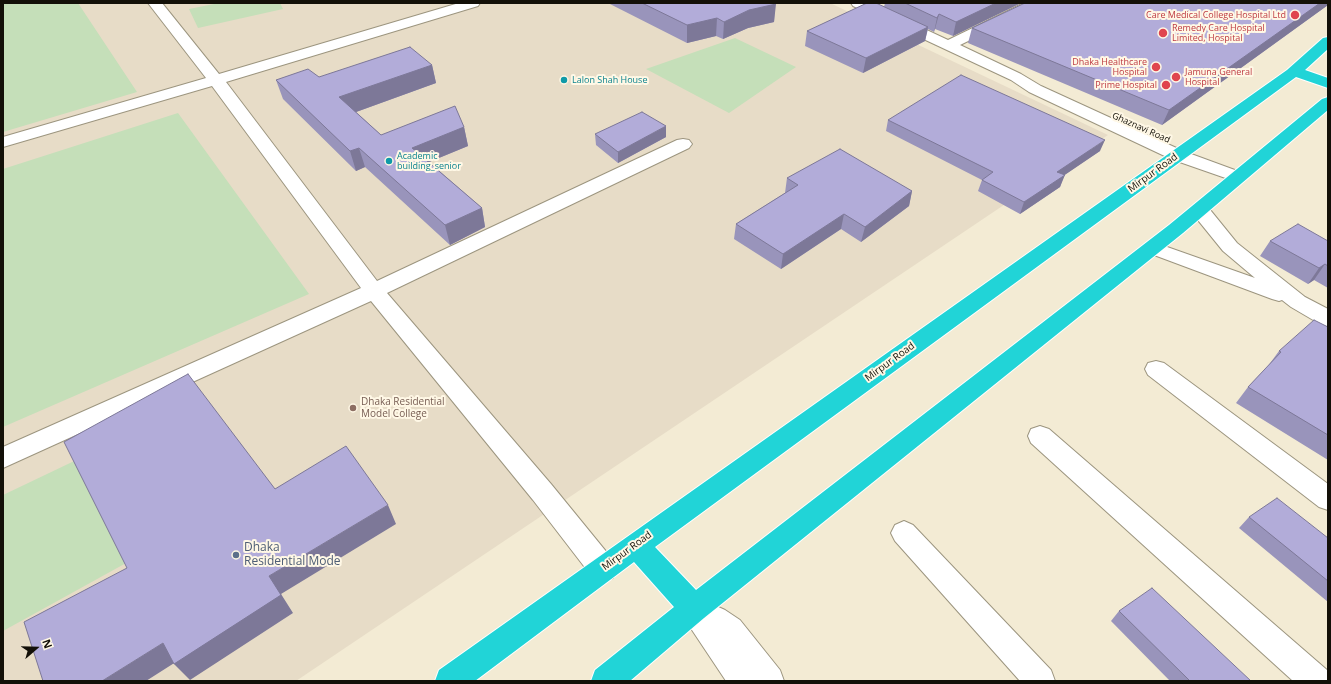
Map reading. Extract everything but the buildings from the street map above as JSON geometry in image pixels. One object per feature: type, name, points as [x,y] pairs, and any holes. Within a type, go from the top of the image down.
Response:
[{"type":"highway","name":"Mirpur Road","points":[[450,681],[636,545],[1294,71],[1328,40]]},
{"type":"highway","points":[[1294,71],[1328,83]]},
{"type":"highway","points":[[606,681],[1200,210],[1237,177],[1328,102]]},
{"type":"highway","points":[[636,545],[694,610]]},
{"type":"street","points":[[155,3],[216,80],[374,291],[542,492],[603,569]]},
{"type":"street","points":[[3,142],[473,3]]},
{"type":"street","name":"Ghaznavi Road","points":[[858,3],[1016,77],[1035,89],[1237,177]]},
{"type":"street","points":[[948,45],[1034,3]]},
{"type":"street","points":[[3,458],[374,291],[683,144]]},
{"type":"street","points":[[1200,210],[1230,247],[1298,302]]},
{"type":"street","points":[[1152,248],[1298,302],[1328,319]]},
{"type":"street","points":[[1156,369],[1328,500]]},
{"type":"street","points":[[1040,436],[1316,681]]},
{"type":"street","points":[[904,533],[1040,681]]},
{"type":"street","points":[[694,610],[769,681]]},
{"type":"street","points":[[731,646],[744,681]]},
{"type":"shaded area","name":"Dhaka Residential Model College","points":[[3,3],[830,3],[1108,135],[296,681],[3,681]]},
{"type":"green space","points":[[3,3],[78,3],[137,92],[3,132]]},
{"type":"green space","points":[[219,3],[280,3],[283,9],[198,28],[189,9]]},
{"type":"green space","points":[[735,38],[796,67],[729,113],[646,69]]},
{"type":"green space","points":[[178,113],[309,294],[3,427],[3,169]]},
{"type":"green space","points":[[91,453],[137,557],[3,631],[3,495]]},
{"type":"place","name":"Care Medical College Hospital Ltd","points":[[1295,15]]},
{"type":"place","name":"Remedy Care Hospital Limited, Hospital","points":[[1163,33]]},
{"type":"place","name":"Dhaka Healthcare Hospital","points":[[1156,67]]},
{"type":"place","name":"Jamuna General Hospital","points":[[1176,77]]},
{"type":"place","name":"Lalon Shah House","points":[[564,80]]},
{"type":"place","name":"Prime Hospital","points":[[1166,85]]},
{"type":"place","name":"Academic building_senior","points":[[389,161]]},
{"type":"place","name":"Dhaka Residential Model College","points":[[353,408]]},
{"type":"place","name":"Dhaka Residential Mode","points":[[236,555]]}]
